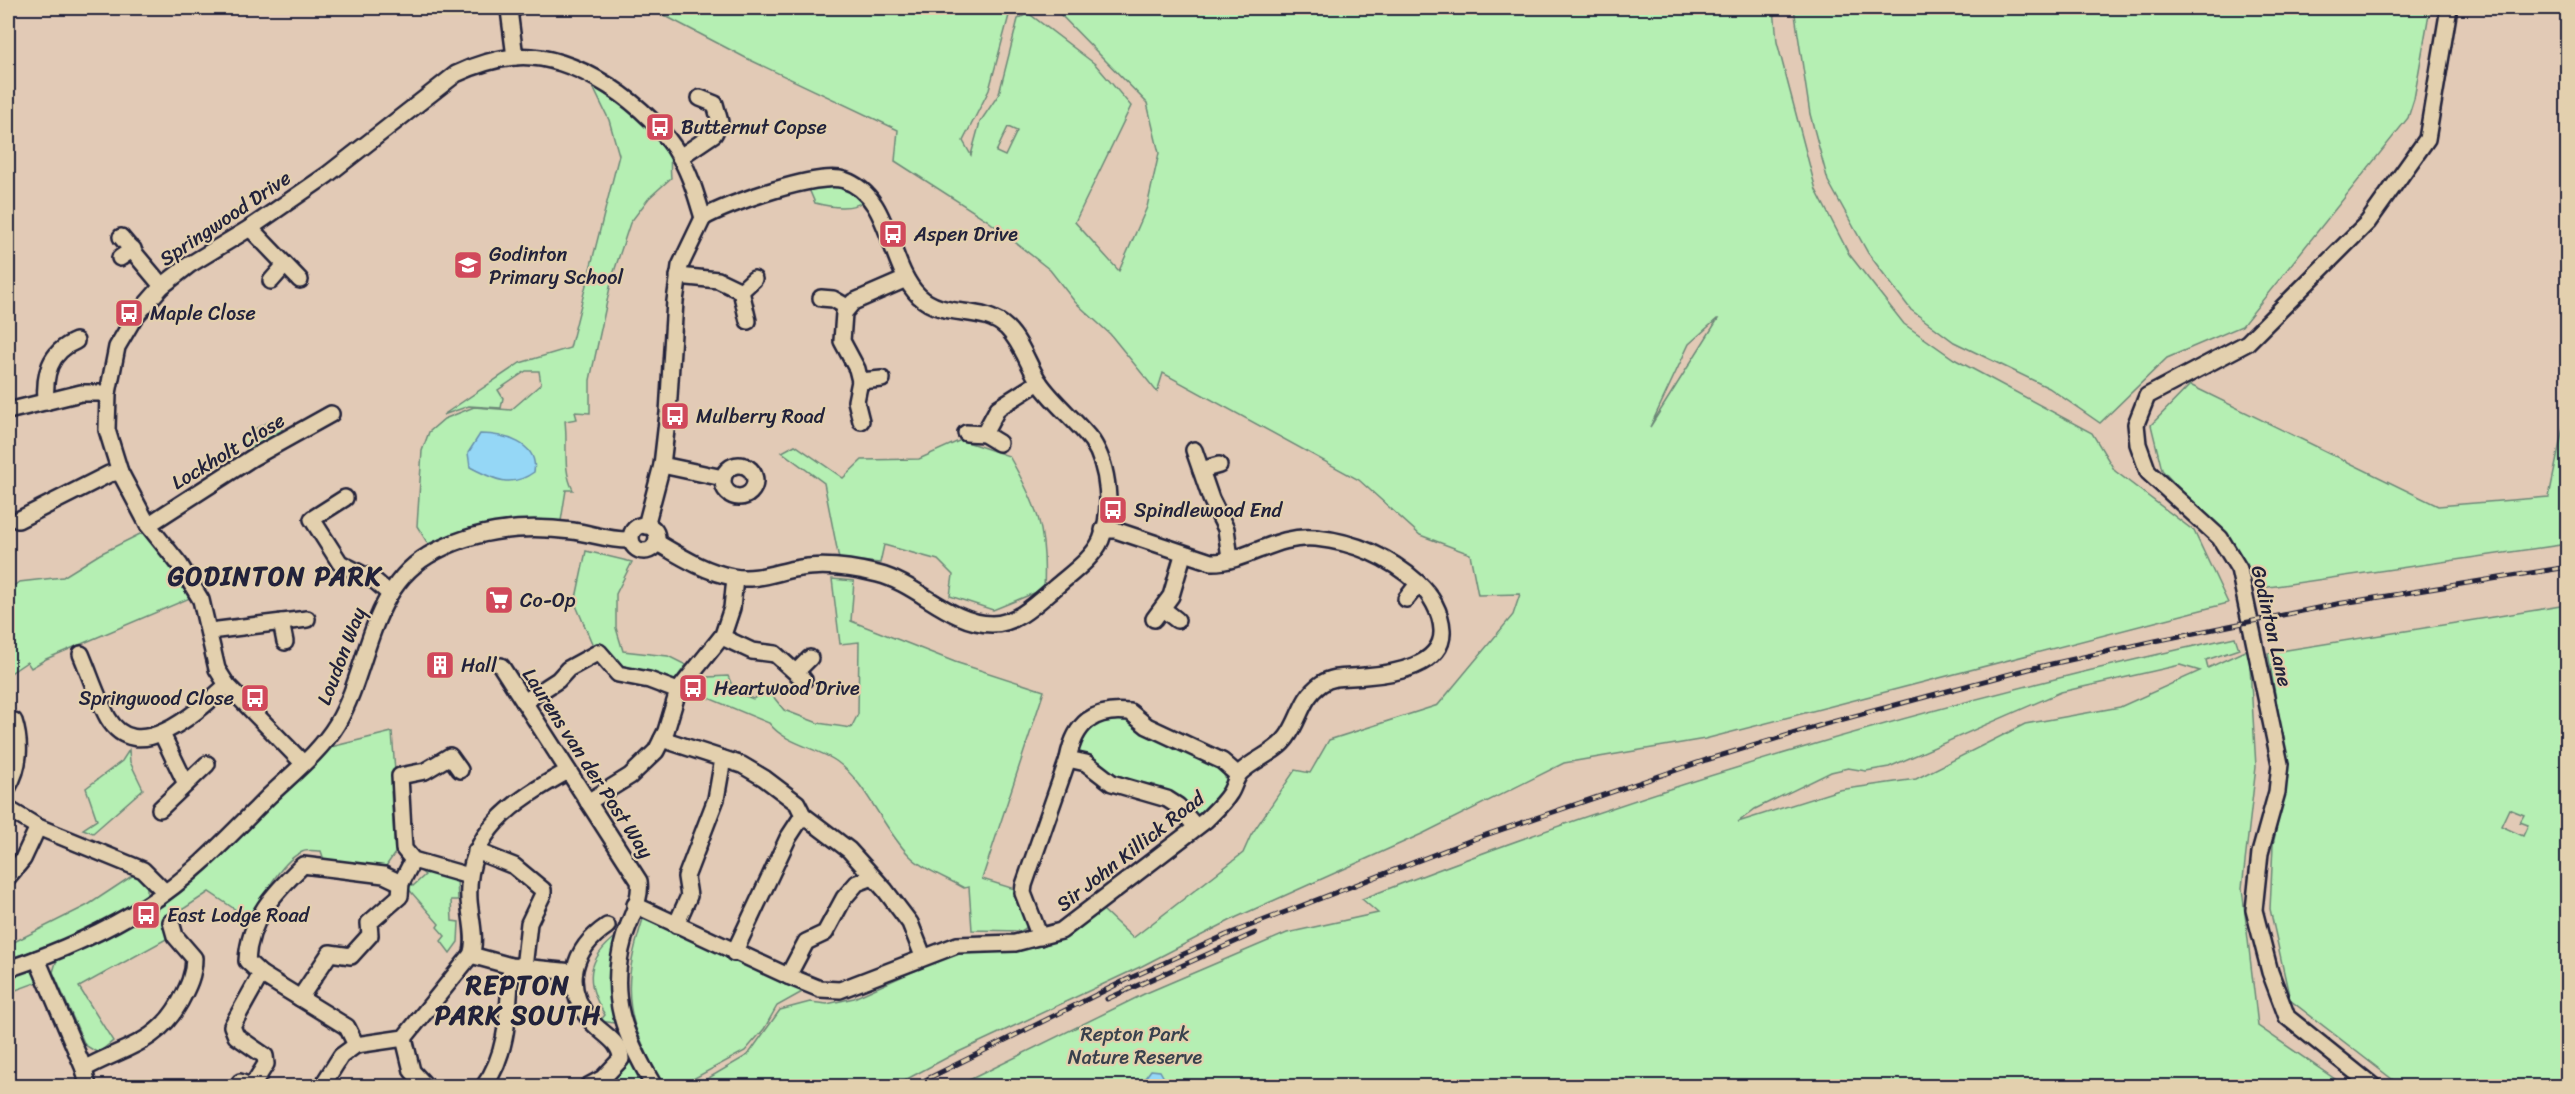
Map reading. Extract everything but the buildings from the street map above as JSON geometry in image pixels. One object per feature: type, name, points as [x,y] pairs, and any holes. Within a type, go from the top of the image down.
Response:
[{"type":"street","points":[[509,8],[515,57]]},
{"type":"street","name":"Godinton Lane","points":[[2373,1086],[2287,1017],[2270,972],[2254,910],[2260,853],[2277,792],[2280,764],[2239,569],[2220,538],[2148,472],[2138,444],[2136,424],[2148,396],[2247,343],[2368,222],[2427,140],[2449,8]]},
{"type":"street","name":"Springwood Drive","points":[[303,763],[227,685],[217,669],[210,631],[196,592],[180,565],[148,525],[120,472],[107,430],[108,393],[119,342],[134,318],[162,286],[189,265],[250,228],[327,175],[456,74],[482,64],[515,57],[567,65],[622,95],[640,109],[680,157],[703,218]]},
{"type":"street","points":[[680,157],[717,130],[719,99],[699,98]]},
{"type":"street","points":[[631,540],[635,529],[646,526],[654,530],[656,542],[704,569],[735,578],[767,576],[813,566],[850,568],[900,581],[973,621],[1007,623],[1078,568],[1101,540],[1107,486],[1098,453],[1091,441],[1039,382],[1010,331],[998,320],[975,312],[932,305],[917,294],[906,279],[888,232],[870,201],[860,189],[837,177],[806,182],[729,204],[703,218],[680,266],[678,276],[662,465],[646,526]]},
{"type":"street","points":[[250,228],[300,280]]},
{"type":"street","points":[[121,237],[127,254],[162,286]]},
{"type":"street","points":[[271,281],[285,265]]},
{"type":"street","points":[[678,276],[718,280],[741,291]]},
{"type":"street","points":[[741,291],[754,279]]},
{"type":"street","points":[[861,421],[856,401],[860,381],[857,369],[842,341],[842,326],[847,307],[906,279]]},
{"type":"street","points":[[741,291],[748,321]]},
{"type":"street","points":[[821,298],[833,298],[847,307]]},
{"type":"street","points":[[46,402],[45,383],[49,364],[63,346],[76,341]]},
{"type":"street","points":[[860,381],[882,379]]},
{"type":"street","points":[[984,434],[998,408],[1039,382]]},
{"type":"street","points":[[8,411],[81,393],[108,393]]},
{"type":"street","name":"Lockholt Close","points":[[148,525],[252,458],[331,414]]},
{"type":"street","points":[[966,433],[984,434],[999,443]]},
{"type":"street","points":[[1194,450],[1211,499],[1226,529],[1230,558]]},
{"type":"street","points":[[662,465],[723,477]]},
{"type":"street","points":[[1201,470],[1219,465]]},
{"type":"street","points":[[18,520],[109,474],[120,472]]},
{"type":"street","points":[[345,498],[312,519],[340,562],[375,581],[390,594]]},
{"type":"street","name":"Loudon Way","points":[[8,969],[81,941],[147,905],[221,843],[319,750],[338,723],[354,688],[377,618],[390,594],[425,558],[476,535],[518,529],[573,531],[617,540],[631,540],[635,548],[643,551],[651,549],[656,542]]},
{"type":"street","points":[[1103,530],[1115,530],[1183,555],[1211,562],[1230,558],[1277,541],[1319,538],[1383,556],[1421,587],[1406,599]]},
{"type":"street","points":[[1177,620],[1159,614],[1171,596],[1183,555]]},
{"type":"street","points":[[588,802],[630,776],[648,759],[662,739],[678,691],[722,638],[731,615],[735,578]]},
{"type":"street","name":"Sir John Killick Road","points":[[635,905],[734,953],[820,989],[840,990],[901,968],[923,956],[957,945],[1015,943],[1068,927],[1196,827],[1226,799],[1239,775],[1287,738],[1302,705],[1319,685],[1329,680],[1376,674],[1431,658],[1440,643],[1442,625],[1437,607],[1421,587]]},
{"type":"street","points":[[210,631],[307,619]]},
{"type":"street","points":[[281,622],[285,642]]},
{"type":"street","points":[[722,638],[752,651],[775,654],[801,676],[810,658]]},
{"type":"street","points":[[524,702],[558,680],[568,669],[599,652],[618,674],[650,680],[678,691]]},
{"type":"street","points":[[81,654],[109,719],[117,729],[124,733],[141,737],[162,734],[195,714],[227,685]]},
{"type":"street","name":"Laurens van der Post Way","points":[[501,666],[639,881],[635,905],[623,940],[617,991],[623,1027],[654,1086]]},
{"type":"street","points":[[1040,937],[1023,893],[1024,885],[1077,733],[1089,718],[1108,711],[1130,712],[1147,726],[1222,760],[1239,775]]},
{"type":"street","points":[[8,787],[16,770],[19,748],[14,721]]},
{"type":"street","points":[[162,734],[186,784]]},
{"type":"street","points":[[662,739],[742,765],[764,778],[797,803],[803,814],[840,841],[873,877],[910,923],[923,956]]},
{"type":"street","points":[[460,770],[450,756],[425,771],[400,776],[404,849],[413,860],[469,876]]},
{"type":"street","points":[[676,925],[689,896],[686,877],[716,799],[723,759]]},
{"type":"street","points":[[1068,759],[1090,765],[1112,783],[1167,799],[1178,806],[1196,827]]},
{"type":"street","points":[[160,809],[207,764]]},
{"type":"street","points":[[322,1086],[341,1056],[356,1044],[404,1038],[471,955],[469,876],[486,831],[500,817],[568,771]]},
{"type":"street","points":[[8,809],[38,827],[143,870],[165,892]]},
{"type":"street","points":[[734,953],[788,837],[803,814]]},
{"type":"street","points":[[8,877],[23,859],[38,827]]},
{"type":"street","points":[[477,851],[514,866],[543,890],[529,923],[498,1063],[484,1086]]},
{"type":"street","points":[[300,998],[330,953],[351,956],[370,935],[369,922],[400,896],[401,883],[413,860]]},
{"type":"street","points":[[356,1044],[347,1028],[261,974],[247,961],[252,926],[281,885],[303,865],[384,875],[401,883]]},
{"type":"street","points":[[788,976],[806,942],[825,933],[857,883],[873,877]]},
{"type":"street","points":[[84,1069],[149,1039],[159,1031],[175,1011],[194,972],[194,958],[175,936],[171,922]]},
{"type":"street","points":[[588,1086],[603,1078],[621,1059],[616,1045],[590,1020],[580,1003],[573,972],[582,950],[591,937],[607,926]]},
{"type":"street","points":[[471,955],[518,967],[573,972]]},
{"type":"street","points":[[37,959],[84,1069],[88,1086]]},
{"type":"street","points":[[238,1086],[240,1082],[251,1086],[266,1064],[265,1056],[236,1035],[232,1026],[261,974]]},
{"type":"street","points":[[404,1038],[412,1071],[426,1086]]},
{"type":"green space","points":[[650,8],[1011,8],[989,90],[963,141],[971,155],[980,122],[999,94],[1018,19],[1028,13],[1095,64],[1131,106],[1075,222],[1119,271],[1147,207],[1159,153],[1147,103],[1054,8],[1774,8],[1777,42],[1816,190],[1849,254],[1904,324],[1954,359],[2092,433],[2115,471],[2194,531],[2228,603],[1705,739],[1564,763],[1424,833],[1237,917],[1142,966],[952,1055],[894,1086],[695,1086],[748,1055],[780,1010],[810,1002],[827,1004],[854,998],[952,954],[1042,946],[1070,935],[1103,910],[1133,938],[1243,853],[1251,835],[1295,770],[1310,773],[1329,740],[1438,705],[1513,615],[1520,594],[1478,595],[1470,554],[1420,535],[1359,480],[1163,373],[1157,392],[1110,334],[1075,302],[1050,270],[987,220],[895,161],[898,130],[746,58]],"holes":[[[1008,127],[1017,131],[1005,156],[996,152]],[[1718,319],[1650,427],[1689,344]]]},
{"type":"green space","points":[[1794,8],[2430,8],[2414,99],[2408,118],[2242,326],[2167,358],[2100,423],[2049,388],[1954,342],[1911,310],[1868,253],[1828,181],[1810,114]]},
{"type":"green space","points":[[593,87],[637,116],[666,145],[670,155],[671,178],[649,198],[630,223],[612,278],[590,380],[590,413],[575,412],[577,419],[565,421],[566,465],[573,490],[566,490],[561,521],[477,528],[428,544],[417,526],[422,451],[429,432],[444,419],[474,407],[511,410],[541,384],[539,371],[526,371],[498,390],[503,398],[501,408],[469,406],[443,415],[520,363],[570,348],[619,155],[609,120]]},
{"type":"green space","points":[[834,182],[865,200],[847,207],[815,203],[809,189]]},
{"type":"green space","points":[[2190,385],[2438,506],[2549,497],[2567,408],[2567,544],[2262,588],[2236,550],[2162,470],[2151,425]]},
{"type":"green space","points":[[271,421],[283,430],[247,450],[239,437]]},
{"type":"green space","points":[[961,440],[1009,456],[1034,505],[1042,534],[1044,589],[993,610],[950,596],[953,575],[938,560],[884,545],[880,563],[839,559],[824,483],[782,452],[795,445],[843,478],[862,460],[919,459]]},
{"type":"green space","points":[[146,531],[190,598],[46,659],[31,668],[27,662],[9,674],[8,590],[19,582],[63,577],[100,554]]},
{"type":"green space","points":[[586,551],[632,562],[616,594],[616,628],[623,651],[668,656],[686,665],[672,684],[639,673],[636,668],[622,670],[594,648],[575,603]]},
{"type":"green space","points":[[832,579],[854,581],[851,621],[955,662],[1044,691],[982,879],[1018,890],[1028,922],[1026,928],[1021,931],[972,930],[969,887],[964,888],[935,873],[909,855],[847,770],[828,756],[783,736],[769,723],[694,692],[708,677],[728,676],[735,692],[753,699],[768,690],[784,710],[818,723],[851,728],[858,714],[859,642],[840,644]]},
{"type":"green space","points":[[2567,605],[2567,1086],[2401,1086],[2290,1000],[2270,909],[2273,845],[2288,770],[2268,653]],"holes":[[[2509,809],[2524,815],[2520,822],[2528,825],[2523,836],[2501,826]]]},
{"type":"green space","name":"Repton Park Nature Reserve","points":[[2235,637],[2239,649],[2206,660],[2208,668],[2249,649],[2256,767],[2242,888],[2258,1026],[2345,1086],[957,1086],[1144,994],[1287,933],[1378,913],[1362,899],[1469,858],[1684,784],[1793,750],[2124,662]],"holes":[[[2180,665],[2200,671],[2120,707],[2025,724],[1916,779],[1839,790],[1738,822],[1755,809],[1831,772],[1848,768],[1866,771],[1889,767],[2061,692]]]},
{"type":"green space","points":[[1129,718],[1148,735],[1162,738],[1174,745],[1174,749],[1208,761],[1221,771],[1228,788],[1206,817],[1196,818],[1188,810],[1190,805],[1175,794],[1170,796],[1156,790],[1155,785],[1137,782],[1130,785],[1129,779],[1113,773],[1107,775],[1104,772],[1105,767],[1091,755],[1084,758],[1075,755],[1075,748],[1080,746],[1085,730],[1096,720]]},
{"type":"green space","points":[[392,732],[396,784],[391,792],[395,853],[386,866],[389,871],[324,860],[321,851],[304,851],[294,857],[278,873],[247,924],[239,912],[209,892],[162,923],[170,937],[79,987],[113,1041],[98,1053],[85,1045],[53,972],[58,956],[152,910],[331,747]]},
{"type":"green space","points":[[129,750],[130,762],[143,789],[93,833],[83,829],[97,820],[86,788],[122,761]]},
{"type":"green space","points":[[423,866],[457,879],[458,900],[451,900],[452,921],[459,922],[458,942],[450,953],[441,941],[445,936],[437,927],[439,924],[405,885],[407,881],[413,886],[425,875],[419,870]]},
{"type":"green space","points":[[135,874],[146,882],[147,887],[146,896],[138,905],[82,933],[8,959],[8,945],[88,905]]},
{"type":"green space","points":[[644,916],[804,991],[777,1006],[764,1029],[745,1051],[680,1086],[658,1086],[631,1012],[630,970]]},
{"type":"green space","points":[[618,935],[612,957],[610,979],[615,1023],[600,1021],[605,1015],[591,982],[594,962],[607,944]]},
{"type":"green space","points":[[28,969],[40,978],[38,982],[8,993],[8,975]]},
{"type":"green space","points":[[628,1054],[644,1086],[597,1086],[606,1081]]},
{"type":"water","points":[[480,434],[509,438],[518,442],[531,454],[534,472],[518,480],[510,481],[494,478],[470,467],[468,453]]},
{"type":"water","points":[[1151,1070],[1160,1071],[1164,1078],[1162,1086],[1139,1086]]},
{"type":"railway","points":[[913,1086],[1128,979],[1226,935],[1474,839],[1706,760],[1825,724],[2029,669],[2337,604],[2568,567]]},
{"type":"railway","points":[[1107,999],[1255,933]]},
{"type":"place","name":"Butternut Copse","points":[[660,127]]},
{"type":"place","name":"Aspen Drive","points":[[893,234]]},
{"type":"place","name":"Godinton Primary School","points":[[468,265]]},
{"type":"place","name":"Maple Close","points":[[129,313]]},
{"type":"place","name":"Mulberry Road","points":[[675,416]]},
{"type":"place","name":"Spindlewood End","points":[[1113,510]]},
{"type":"place","name":"Co-Op","points":[[499,600]]},
{"type":"place","name":"Hall","points":[[440,665]]},
{"type":"place","name":"Heartwood Drive","points":[[693,688]]},
{"type":"place","name":"Springwood Close","points":[[255,698]]},
{"type":"place","name":"East Lodge Road","points":[[146,915]]},
{"type":"district","name":"GODINTON PARK","points":[[275,576]]},
{"type":"district","name":"REPTON PARK SOUTH","points":[[518,1000]]}]
